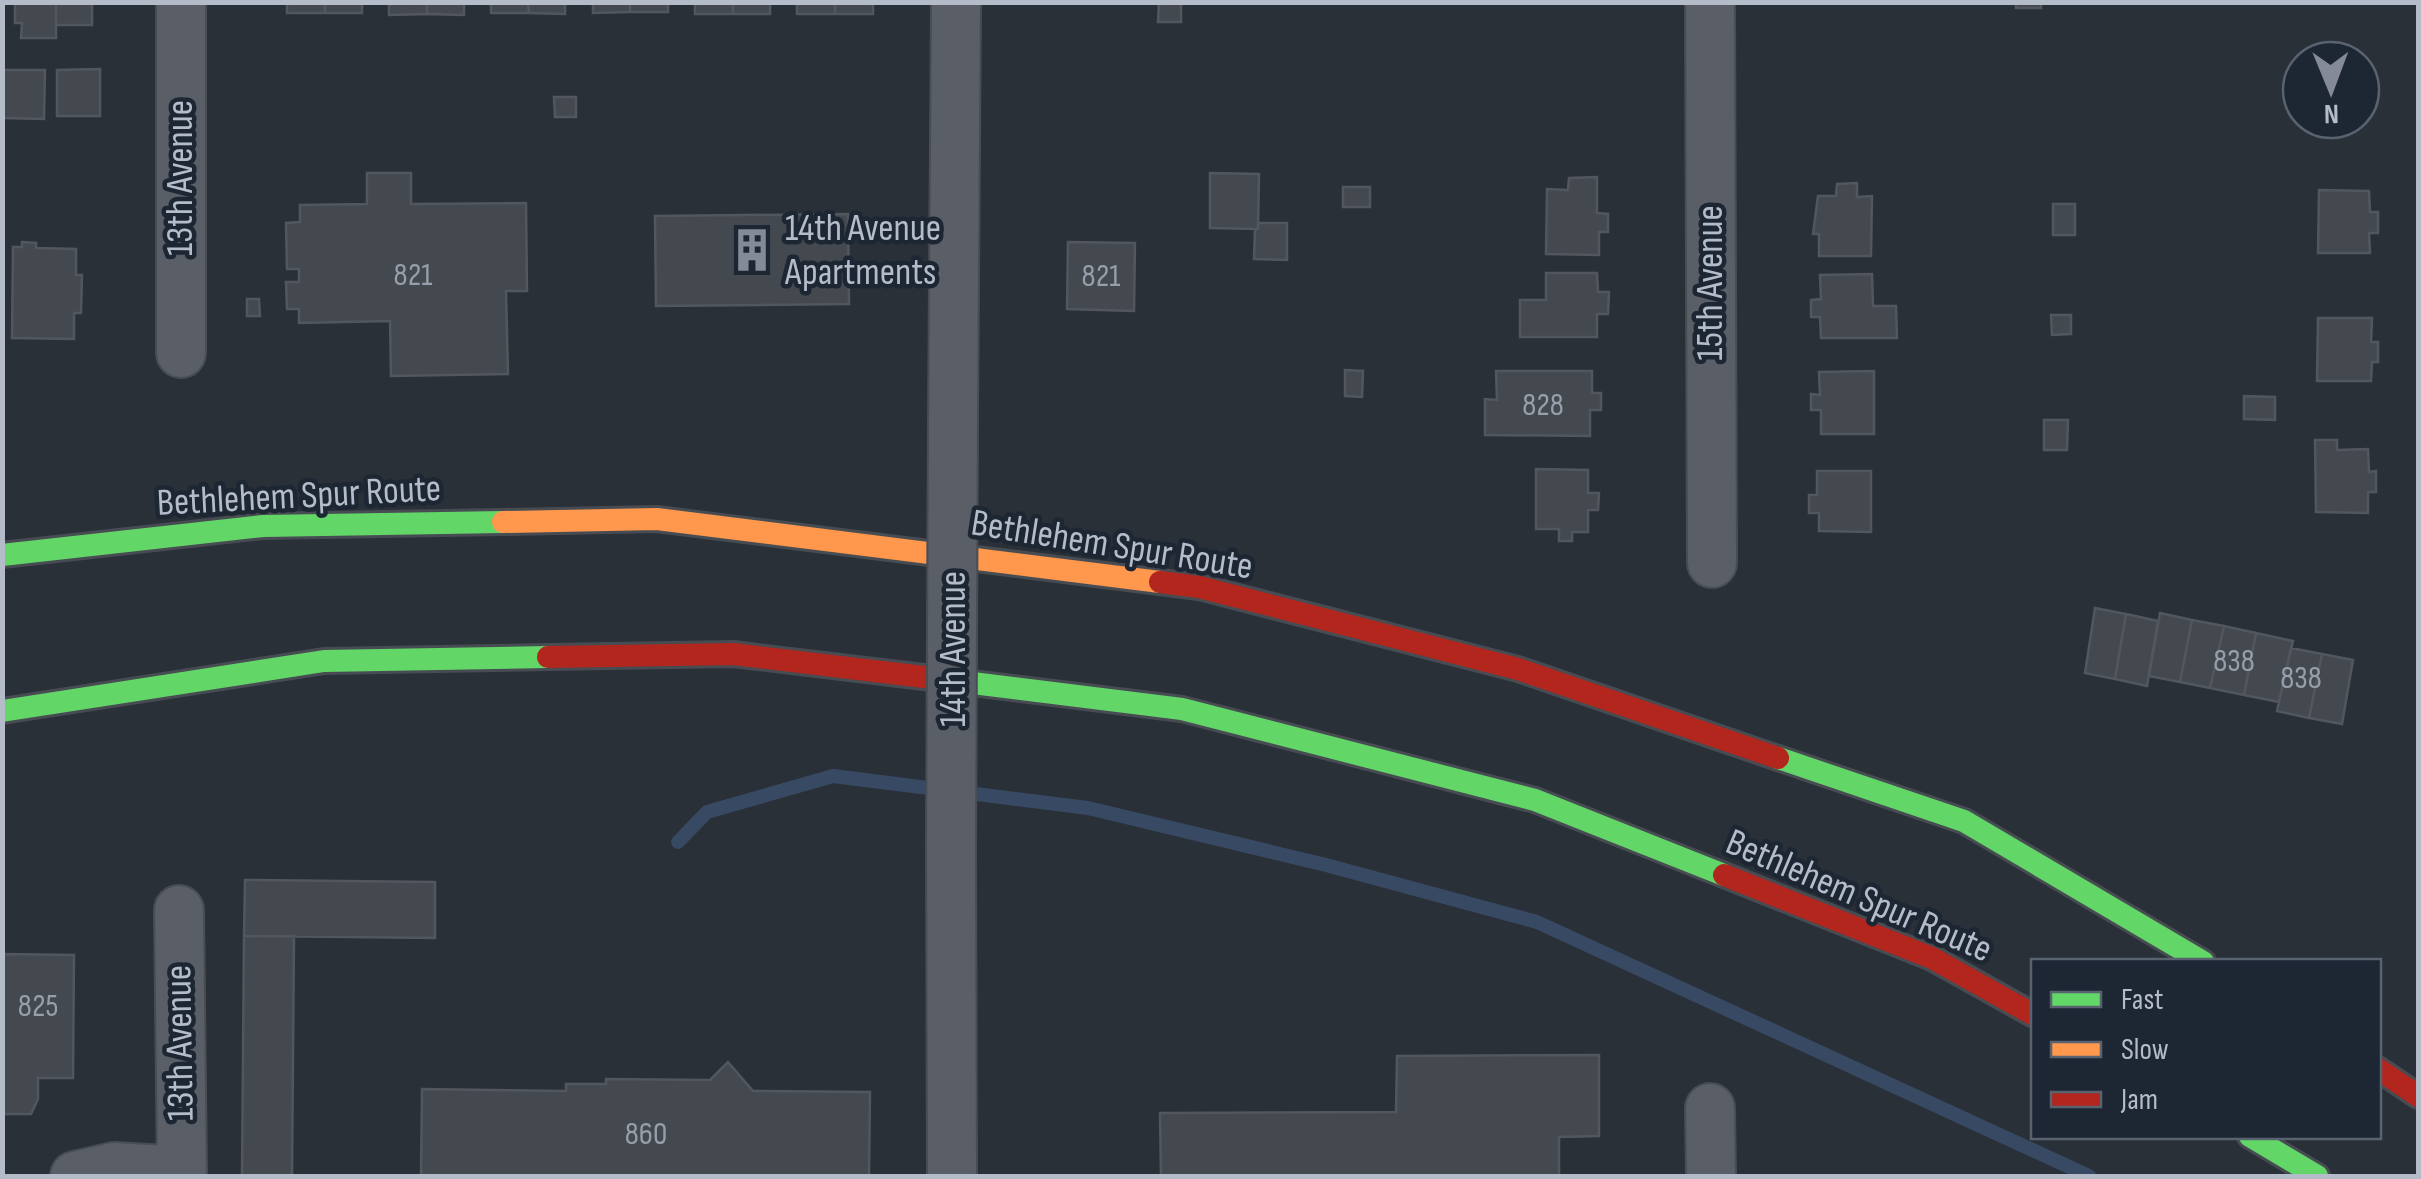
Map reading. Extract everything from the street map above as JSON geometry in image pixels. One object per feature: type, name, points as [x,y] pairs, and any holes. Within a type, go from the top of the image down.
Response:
[{"type":"highway","name":"Bethlehem Spur Route","points":[[2,555],[263,526],[657,519],[1199,588],[1518,669],[1964,822],[2198,959]]},
{"type":"highway","name":"Bethlehem Spur Route","points":[[2,711],[324,661],[733,654],[1182,709],[1534,800],[1932,958],[2031,1013]]},
{"type":"highway","points":[[2381,1071],[2418,1096]]},
{"type":"highway","points":[[2255,1139],[2317,1176]]},
{"type":"street","name":"13th Avenue","points":[[181,2],[181,353]]},
{"type":"street","name":"14th Avenue","points":[[952,1176],[956,2]]},
{"type":"street","name":"15th Avenue","points":[[1710,2],[1712,563]]},
{"type":"street","name":"13th Avenue","points":[[179,910],[182,1174]]},
{"type":"street","points":[[1710,1108],[1711,1176]]},
{"type":"street","points":[[75,1176],[114,1167],[182,1174]]},
{"type":"building","points":[[15,2],[56,2],[56,38],[21,38],[22,23],[15,23]]},
{"type":"building","points":[[56,2],[92,2],[92,25],[56,25]]},
{"type":"building","points":[[287,2],[325,2],[325,13],[287,13]]},
{"type":"building","points":[[325,2],[362,2],[362,13],[325,13]]},
{"type":"building","points":[[389,2],[427,2],[427,14],[389,15]]},
{"type":"building","points":[[427,2],[464,2],[464,15],[427,14]]},
{"type":"building","points":[[491,2],[528,2],[529,13],[491,13]]},
{"type":"building","points":[[528,2],[565,2],[565,14],[529,13]]},
{"type":"building","points":[[593,2],[630,2],[630,12],[593,13]]},
{"type":"building","points":[[630,2],[668,2],[668,12],[630,12]]},
{"type":"building","points":[[695,2],[733,2],[733,14],[695,14]]},
{"type":"building","points":[[733,2],[770,2],[770,14],[733,14]]},
{"type":"building","points":[[797,2],[835,2],[835,14],[797,14]]},
{"type":"building","points":[[835,2],[873,2],[873,14],[835,14]]},
{"type":"building","points":[[1159,2],[1181,2],[1181,22],[1158,22]]},
{"type":"building","points":[[2016,2],[2041,2],[2041,8],[2016,8]]},
{"type":"building","points":[[100,69],[100,116],[57,116],[57,70]]},
{"type":"building","points":[[2,70],[45,70],[44,119],[2,118]]},
{"type":"building","points":[[554,97],[576,97],[576,117],[555,117]]},
{"type":"building","points":[[367,173],[411,173],[411,204],[526,203],[527,291],[506,291],[508,374],[391,376],[390,321],[299,323],[299,309],[287,309],[286,282],[299,282],[299,269],[287,269],[286,223],[300,222],[300,205],[367,204]]},
{"type":"building","points":[[1210,173],[1259,174],[1258,229],[1210,228]]},
{"type":"building","points":[[1597,177],[1597,213],[1608,214],[1608,232],[1599,232],[1599,255],[1546,254],[1547,189],[1568,190],[1569,178]]},
{"type":"building","points":[[1857,183],[1857,197],[1872,196],[1871,256],[1819,256],[1819,234],[1813,234],[1818,196],[1836,196],[1837,184]]},
{"type":"building","points":[[1343,187],[1370,187],[1370,207],[1343,207]]},
{"type":"building","points":[[2319,190],[2369,191],[2370,212],[2378,212],[2378,233],[2369,233],[2370,253],[2318,253]]},
{"type":"building","points":[[2053,204],[2075,204],[2075,235],[2053,235]]},
{"type":"building","name":"14th Avenue Apartments","points":[[848,214],[849,304],[656,306],[655,216]]},
{"type":"building","points":[[1258,223],[1287,223],[1287,260],[1254,259]]},
{"type":"building","points":[[22,242],[36,243],[36,248],[76,249],[76,275],[82,275],[81,313],[74,313],[74,339],[12,338],[13,247],[22,247]]},
{"type":"building","points":[[1068,242],[1135,243],[1134,311],[1067,309]]},
{"type":"building","points":[[1546,273],[1597,273],[1598,292],[1609,292],[1608,314],[1597,314],[1597,337],[1520,337],[1520,300],[1546,300]]},
{"type":"building","points":[[1872,274],[1873,306],[1896,306],[1897,338],[1821,338],[1820,317],[1811,317],[1811,300],[1821,299],[1820,275]]},
{"type":"building","points":[[247,299],[259,299],[260,316],[247,316]]},
{"type":"building","points":[[2051,315],[2071,315],[2071,334],[2052,335]]},
{"type":"building","points":[[2318,318],[2372,318],[2371,342],[2378,342],[2378,362],[2372,362],[2371,381],[2317,381]]},
{"type":"building","points":[[1345,370],[1363,371],[1362,397],[1345,396]]},
{"type":"building","points":[[1496,371],[1592,371],[1592,393],[1601,393],[1601,410],[1590,410],[1590,436],[1485,435],[1485,399],[1497,400]]},
{"type":"building","points":[[1874,371],[1874,434],[1821,434],[1821,410],[1811,410],[1811,394],[1820,395],[1819,372]]},
{"type":"building","points":[[2244,396],[2275,397],[2275,420],[2244,419]]},
{"type":"building","points":[[2044,420],[2068,420],[2067,450],[2044,450]]},
{"type":"building","points":[[2315,440],[2337,440],[2337,450],[2368,449],[2369,472],[2376,471],[2376,492],[2368,492],[2368,513],[2316,512]]},
{"type":"building","points":[[1536,469],[1588,470],[1588,493],[1599,493],[1598,510],[1588,510],[1588,532],[1572,532],[1572,541],[1559,541],[1559,529],[1536,529]]},
{"type":"building","points":[[1817,471],[1871,471],[1871,532],[1819,531],[1819,513],[1809,513],[1809,495],[1817,495]]},
{"type":"building","points":[[2095,608],[2126,614],[2115,679],[2085,673]]},
{"type":"building","points":[[2160,613],[2192,620],[2180,682],[2149,676]]},
{"type":"building","points":[[2126,614],[2158,621],[2147,686],[2115,679]]},
{"type":"building","points":[[2192,620],[2224,626],[2210,688],[2180,682]]},
{"type":"building","points":[[2224,626],[2256,633],[2244,695],[2210,688]]},
{"type":"building","points":[[2256,633],[2293,641],[2279,702],[2244,695]]},
{"type":"building","points":[[2291,648],[2322,654],[2309,718],[2277,711]]},
{"type":"building","points":[[2322,654],[2353,660],[2342,724],[2309,718]]},
{"type":"building","points":[[245,880],[435,882],[435,938],[244,936]]},
{"type":"building","points":[[244,936],[294,936],[292,1176],[242,1176]]},
{"type":"building","points":[[2,954],[74,955],[73,1078],[38,1078],[38,1099],[31,1114],[4,1114]]},
{"type":"building","points":[[1599,1055],[1599,1136],[1559,1137],[1559,1176],[1161,1176],[1160,1113],[1396,1112],[1397,1056]]},
{"type":"building","points":[[728,1062],[753,1091],[870,1092],[869,1176],[421,1176],[422,1089],[566,1091],[566,1084],[606,1084],[606,1079],[710,1080]]},
{"type":"waterway","points":[[678,842],[707,812],[833,776],[1088,808],[1326,865],[1537,922],[2089,1176]]},
{"type":"traffic: fast","points":[[2,555],[263,526],[503,522]]},
{"type":"traffic: fast","points":[[2,711],[324,661],[548,657]]},
{"type":"traffic: fast","points":[[932,678],[1182,709],[1535,800],[1724,875]]},
{"type":"traffic: fast","points":[[1778,758],[1964,821],[2198,959]]},
{"type":"traffic: fast","points":[[2255,1139],[2317,1176]]},
{"type":"traffic: slow","points":[[503,522],[657,519],[1160,582]]},
{"type":"traffic: jam","points":[[1160,582],[1199,587],[1518,669],[1778,758]]},
{"type":"traffic: jam","points":[[548,657],[733,654],[932,678]]},
{"type":"traffic: jam","points":[[1724,875],[1932,958],[2031,1013]]},
{"type":"traffic: jam","points":[[2381,1071],[2418,1096]]},
{"type":"place","name":"14th Avenue Apartments","points":[[752,250]]}]
